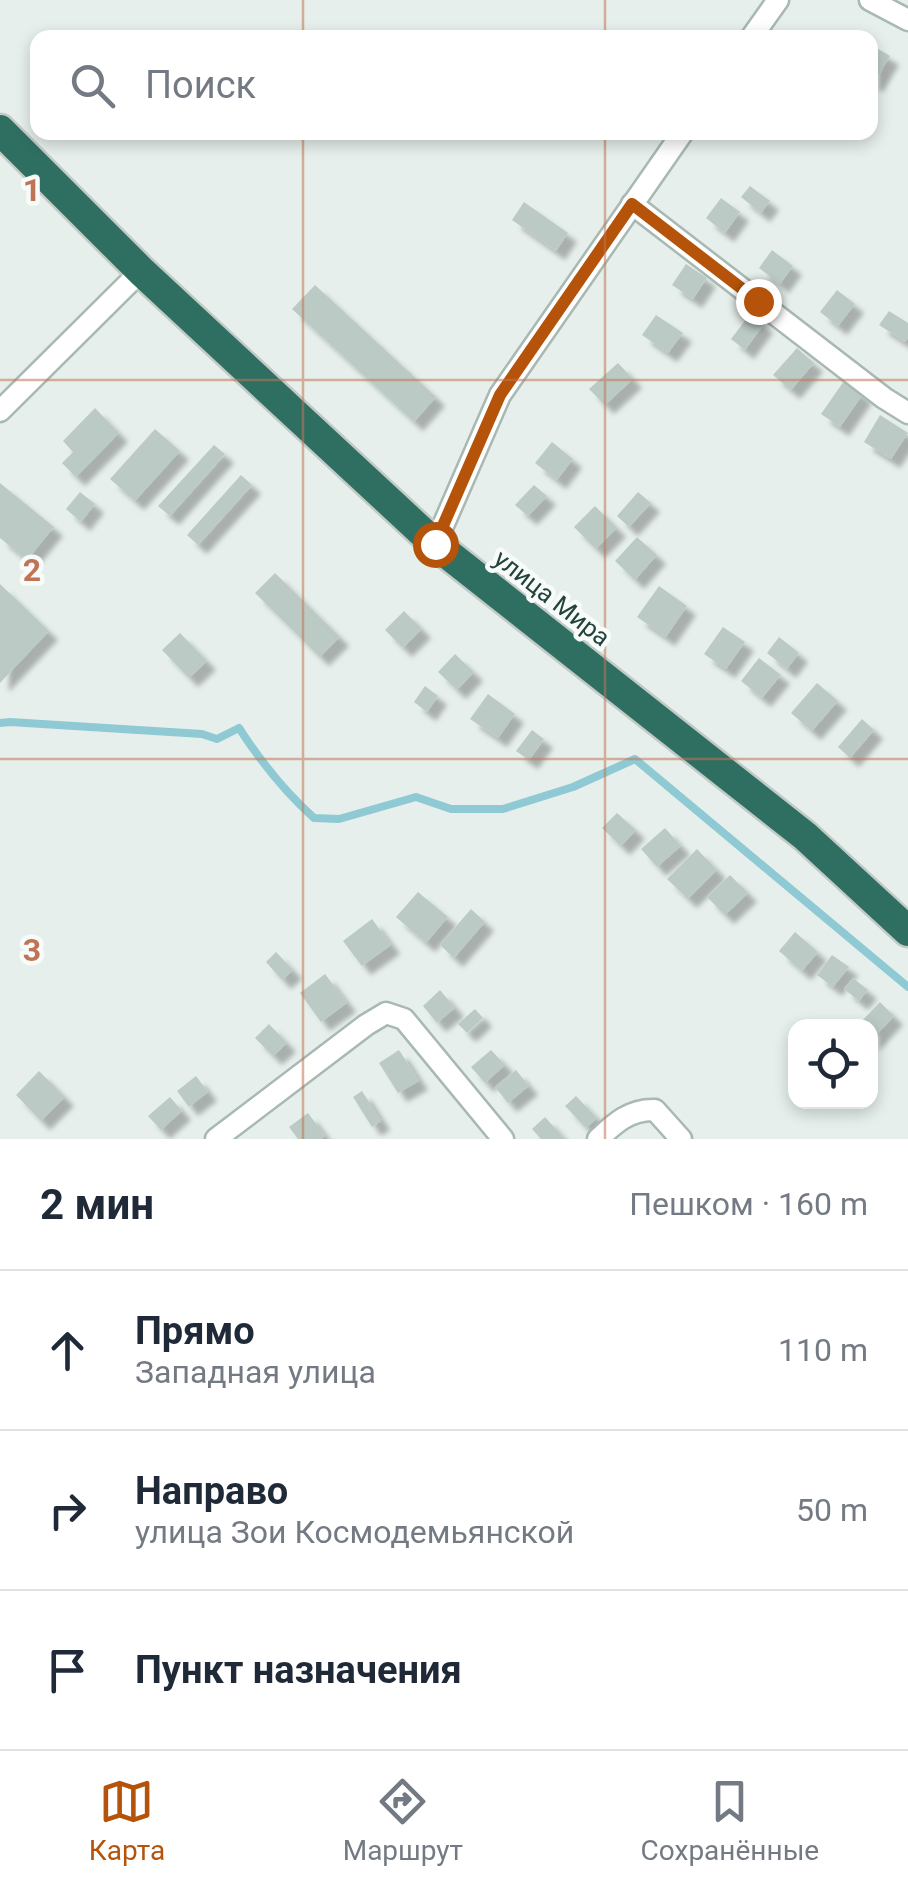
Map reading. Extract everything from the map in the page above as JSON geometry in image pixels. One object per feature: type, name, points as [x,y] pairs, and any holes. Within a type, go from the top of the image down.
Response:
[{"type":"highway","name":"улица Мира","points":[[0,130],[141,271],[435,544],[805,836],[908,930]]},
{"type":"street","points":[[757,30],[778,0]]},
{"type":"street","points":[[870,0],[908,20]]},
{"type":"street","points":[[435,544],[500,395],[677,140]]},
{"type":"street","points":[[632,204],[908,413]]},
{"type":"street","points":[[0,412],[141,271]]},
{"type":"street","points":[[216,1139],[386,1013],[404,1019],[502,1139]]},
{"type":"street","points":[[598,1139],[619,1120],[640,1110],[654,1110],[680,1139]]},
{"type":"building","points":[[878,49],[890,56],[878,76]]},
{"type":"building","points":[[750,186],[770,201],[761,213],[741,197]]},
{"type":"building","points":[[721,198],[740,212],[725,233],[706,218]]},
{"type":"building","points":[[524,202],[568,233],[556,251],[512,220]]},
{"type":"building","points":[[772,250],[793,266],[780,284],[759,268]]},
{"type":"building","points":[[686,264],[707,278],[693,299],[672,285]]},
{"type":"building","points":[[315,285],[436,397],[414,422],[292,309]]},
{"type":"building","points":[[837,290],[855,304],[838,326],[820,312]]},
{"type":"building","points":[[889,311],[908,323],[905,342],[879,325]]},
{"type":"building","points":[[750,314],[764,324],[745,350],[731,339]]},
{"type":"building","points":[[656,315],[683,333],[668,353],[642,335]]},
{"type":"building","points":[[797,348],[814,363],[791,390],[773,375]]},
{"type":"building","points":[[618,363],[633,379],[605,405],[589,389]]},
{"type":"building","points":[[844,381],[863,394],[840,427],[821,414]]},
{"type":"building","points":[[95,408],[119,433],[76,477],[62,463],[73,452],[63,441]]},
{"type":"building","points":[[880,415],[908,433],[891,459],[864,442]]},
{"type":"building","points":[[155,429],[180,451],[135,501],[110,479]]},
{"type":"building","points":[[552,442],[573,459],[557,480],[535,463]]},
{"type":"building","points":[[214,445],[225,454],[170,516],[158,506]]},
{"type":"building","points":[[241,475],[252,485],[198,545],[187,535]]},
{"type":"building","points":[[0,483],[54,527],[27,560],[0,538]]},
{"type":"building","points":[[534,485],[547,496],[528,516],[515,505]]},
{"type":"building","points":[[80,492],[95,504],[81,522],[66,509]]},
{"type":"building","points":[[638,492],[651,503],[629,527],[617,516]]},
{"type":"building","points":[[595,506],[617,528],[596,549],[574,527]]},
{"type":"building","points":[[637,537],[657,555],[635,580],[615,561]]},
{"type":"building","points":[[275,573],[340,637],[320,657],[255,593]]},
{"type":"building","points":[[0,584],[49,631],[0,683]]},
{"type":"building","points":[[659,586],[687,606],[666,637],[637,617]]},
{"type":"building","points":[[404,611],[422,629],[403,648],[385,630]]},
{"type":"building","points":[[723,627],[745,642],[726,669],[704,654]]},
{"type":"building","points":[[180,633],[207,661],[189,678],[162,650]]},
{"type":"building","points":[[779,637],[799,653],[787,669],[767,653]]},
{"type":"building","points":[[455,654],[474,672],[457,690],[438,672]]},
{"type":"building","points":[[759,658],[781,675],[762,698],[741,681]]},
{"type":"building","points":[[817,683],[838,701],[812,731],[791,713]]},
{"type":"building","points":[[425,686],[438,696],[427,712],[414,702]]},
{"type":"building","points":[[488,694],[515,714],[498,738],[470,719]]},
{"type":"building","points":[[862,719],[874,730],[850,758],[838,747]]},
{"type":"building","points":[[532,730],[544,739],[529,760],[516,751]]},
{"type":"building","points":[[617,813],[636,830],[621,846],[602,828]]},
{"type":"building","points":[[665,828],[681,846],[657,867],[641,849]]},
{"type":"building","points":[[697,849],[717,870],[688,899],[667,879]]},
{"type":"building","points":[[730,875],[748,893],[725,915],[707,897]]},
{"type":"building","points":[[418,892],[448,917],[426,943],[396,917]]},
{"type":"building","points":[[471,909],[485,922],[454,958],[440,945]]},
{"type":"building","points":[[372,919],[391,945],[362,966],[343,941]]},
{"type":"building","points":[[795,932],[818,952],[802,971],[779,951]]},
{"type":"building","points":[[276,952],[293,970],[282,980],[266,962]]},
{"type":"building","points":[[832,955],[849,967],[833,987],[817,975]]},
{"type":"building","points":[[325,974],[347,1003],[321,1022],[300,993]]},
{"type":"building","points":[[853,978],[868,990],[859,1001],[844,989]]},
{"type":"building","points":[[440,990],[455,1008],[437,1023],[423,1006]]},
{"type":"building","points":[[880,1002],[894,1016],[878,1033],[878,1019],[864,1019]]},
{"type":"building","points":[[475,1009],[483,1018],[467,1033],[458,1024]]},
{"type":"building","points":[[269,1024],[287,1043],[273,1056],[255,1038]]},
{"type":"building","points":[[399,1050],[419,1081],[398,1093],[379,1063]]},
{"type":"building","points":[[491,1050],[505,1065],[485,1083],[471,1067]]},
{"type":"building","points":[[516,1070],[529,1086],[508,1103],[495,1087]]},
{"type":"building","points":[[39,1071],[65,1097],[41,1121],[16,1095]]},
{"type":"building","points":[[196,1076],[208,1092],[189,1107],[177,1091]]},
{"type":"building","points":[[362,1091],[381,1121],[372,1127],[353,1097]]},
{"type":"building","points":[[576,1096],[597,1118],[586,1128],[565,1106]]},
{"type":"building","points":[[170,1097],[182,1111],[161,1130],[148,1116]]},
{"type":"building","points":[[308,1113],[325,1136],[321,1139],[298,1139],[289,1127]]},
{"type":"building","points":[[545,1117],[565,1139],[541,1139],[532,1129]]},
{"type":"waterway","points":[[0,723],[202,734],[217,739],[239,728],[274,776],[314,818],[339,819],[416,797],[451,809],[503,809],[573,787],[635,759],[908,987]]},
{"type":"route","points":[[435,544],[500,395],[632,204],[758,301]]}]
